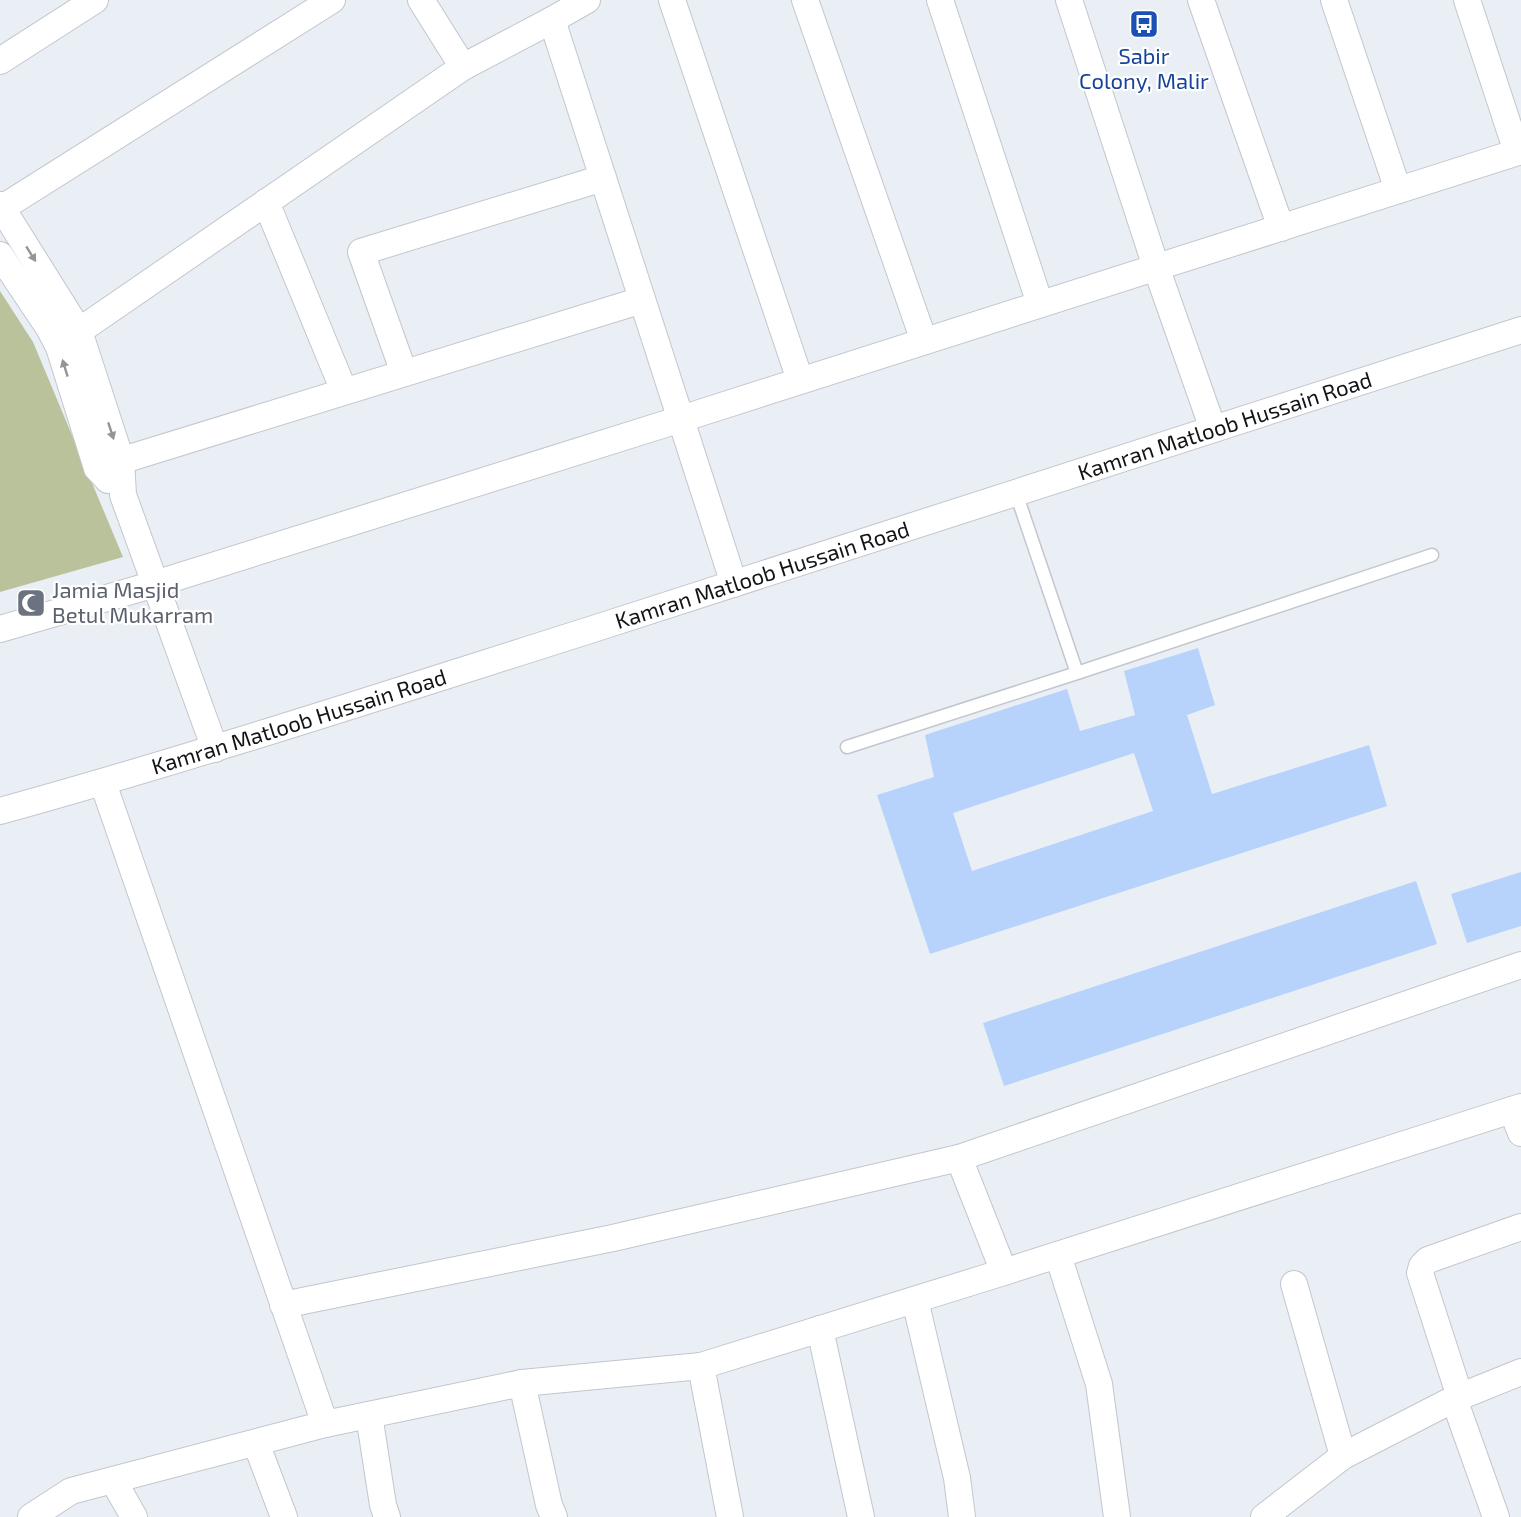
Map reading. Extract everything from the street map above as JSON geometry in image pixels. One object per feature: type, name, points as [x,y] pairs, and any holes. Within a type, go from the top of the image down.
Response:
[{"type":"street","points":[[0,61],[95,0]]},
{"type":"street","points":[[215,749],[123,495],[121,460],[79,331],[1,206],[332,0]]},
{"type":"street","points":[[421,0],[464,67]]},
{"type":"street","points":[[79,331],[464,67],[587,0]]},
{"type":"street","points":[[672,0],[800,380]]},
{"type":"street","points":[[804,0],[924,341]]},
{"type":"street","points":[[940,0],[1040,304]]},
{"type":"street","points":[[1069,0],[1156,267],[1214,429]]},
{"type":"street","points":[[1201,0],[1281,228]]},
{"type":"street","points":[[1334,0],[1398,190]]},
{"type":"street","points":[[0,629],[155,584],[681,419],[1519,151],[1467,0]]},
{"type":"street","points":[[552,20],[734,584]]},
{"type":"street","points":[[404,373],[361,252],[603,178]]},
{"type":"street","points":[[266,202],[344,391]]},
{"type":"street","points":[[0,255],[49,328],[59,347],[97,468],[123,495]]},
{"type":"street","points":[[97,468],[642,300]]},
{"type":"street","name":"Kamran Matloob Hussain Road","points":[[0,811],[215,749],[1521,330]]},
{"type":"street","points":[[103,783],[325,1424]]},
{"type":"street","points":[[283,1305],[613,1238],[959,1158],[1521,965]]},
{"type":"street","points":[[31,1517],[70,1491],[325,1424],[522,1383],[701,1366],[1518,1116]]},
{"type":"street","points":[[959,1158],[1004,1272]]},
{"type":"street","points":[[1496,1517],[1457,1398],[1420,1273],[1422,1266],[1428,1260],[1521,1227]]},
{"type":"street","points":[[1058,1255],[1099,1384],[1117,1517]]},
{"type":"street","points":[[1294,1284],[1343,1456]]},
{"type":"street","points":[[915,1300],[957,1478],[962,1517]]},
{"type":"street","points":[[820,1329],[861,1517]]},
{"type":"street","points":[[701,1366],[730,1517]]},
{"type":"street","points":[[1264,1517],[1343,1456],[1457,1398],[1521,1372]]},
{"type":"street","points":[[522,1383],[549,1505],[554,1517]]},
{"type":"street","points":[[369,1415],[383,1505],[387,1517]]},
{"type":"street","points":[[256,1443],[284,1517]]},
{"type":"street","points":[[113,1480],[134,1517]]},
{"type":"street","points":[[70,1491],[71,1517]]},
{"type":"lane","points":[[1016,493],[1077,674]]},
{"type":"lane","points":[[847,747],[1077,674],[1432,555]]},
{"type":"green space","points":[[0,291],[33,342],[123,557],[0,592]]},
{"type":"building","points":[[1198,648],[1215,705],[1187,715],[1212,794],[1369,745],[1387,806],[930,954],[877,795],[934,777],[925,735],[1067,689],[1080,731],[1135,715],[1124,671]],"holes":[[[1134,753],[1153,811],[972,871],[953,813]]]},
{"type":"building","points":[[1521,872],[1521,926],[1467,943],[1451,894]]},
{"type":"building","points":[[1416,881],[1437,944],[1004,1086],[983,1023]]},
{"type":"place","name":"Sabir Colony, Malir","points":[[1144,24]]},
{"type":"place","name":"Jamia Masjid Betul Mukarram","points":[[31,603]]}]
